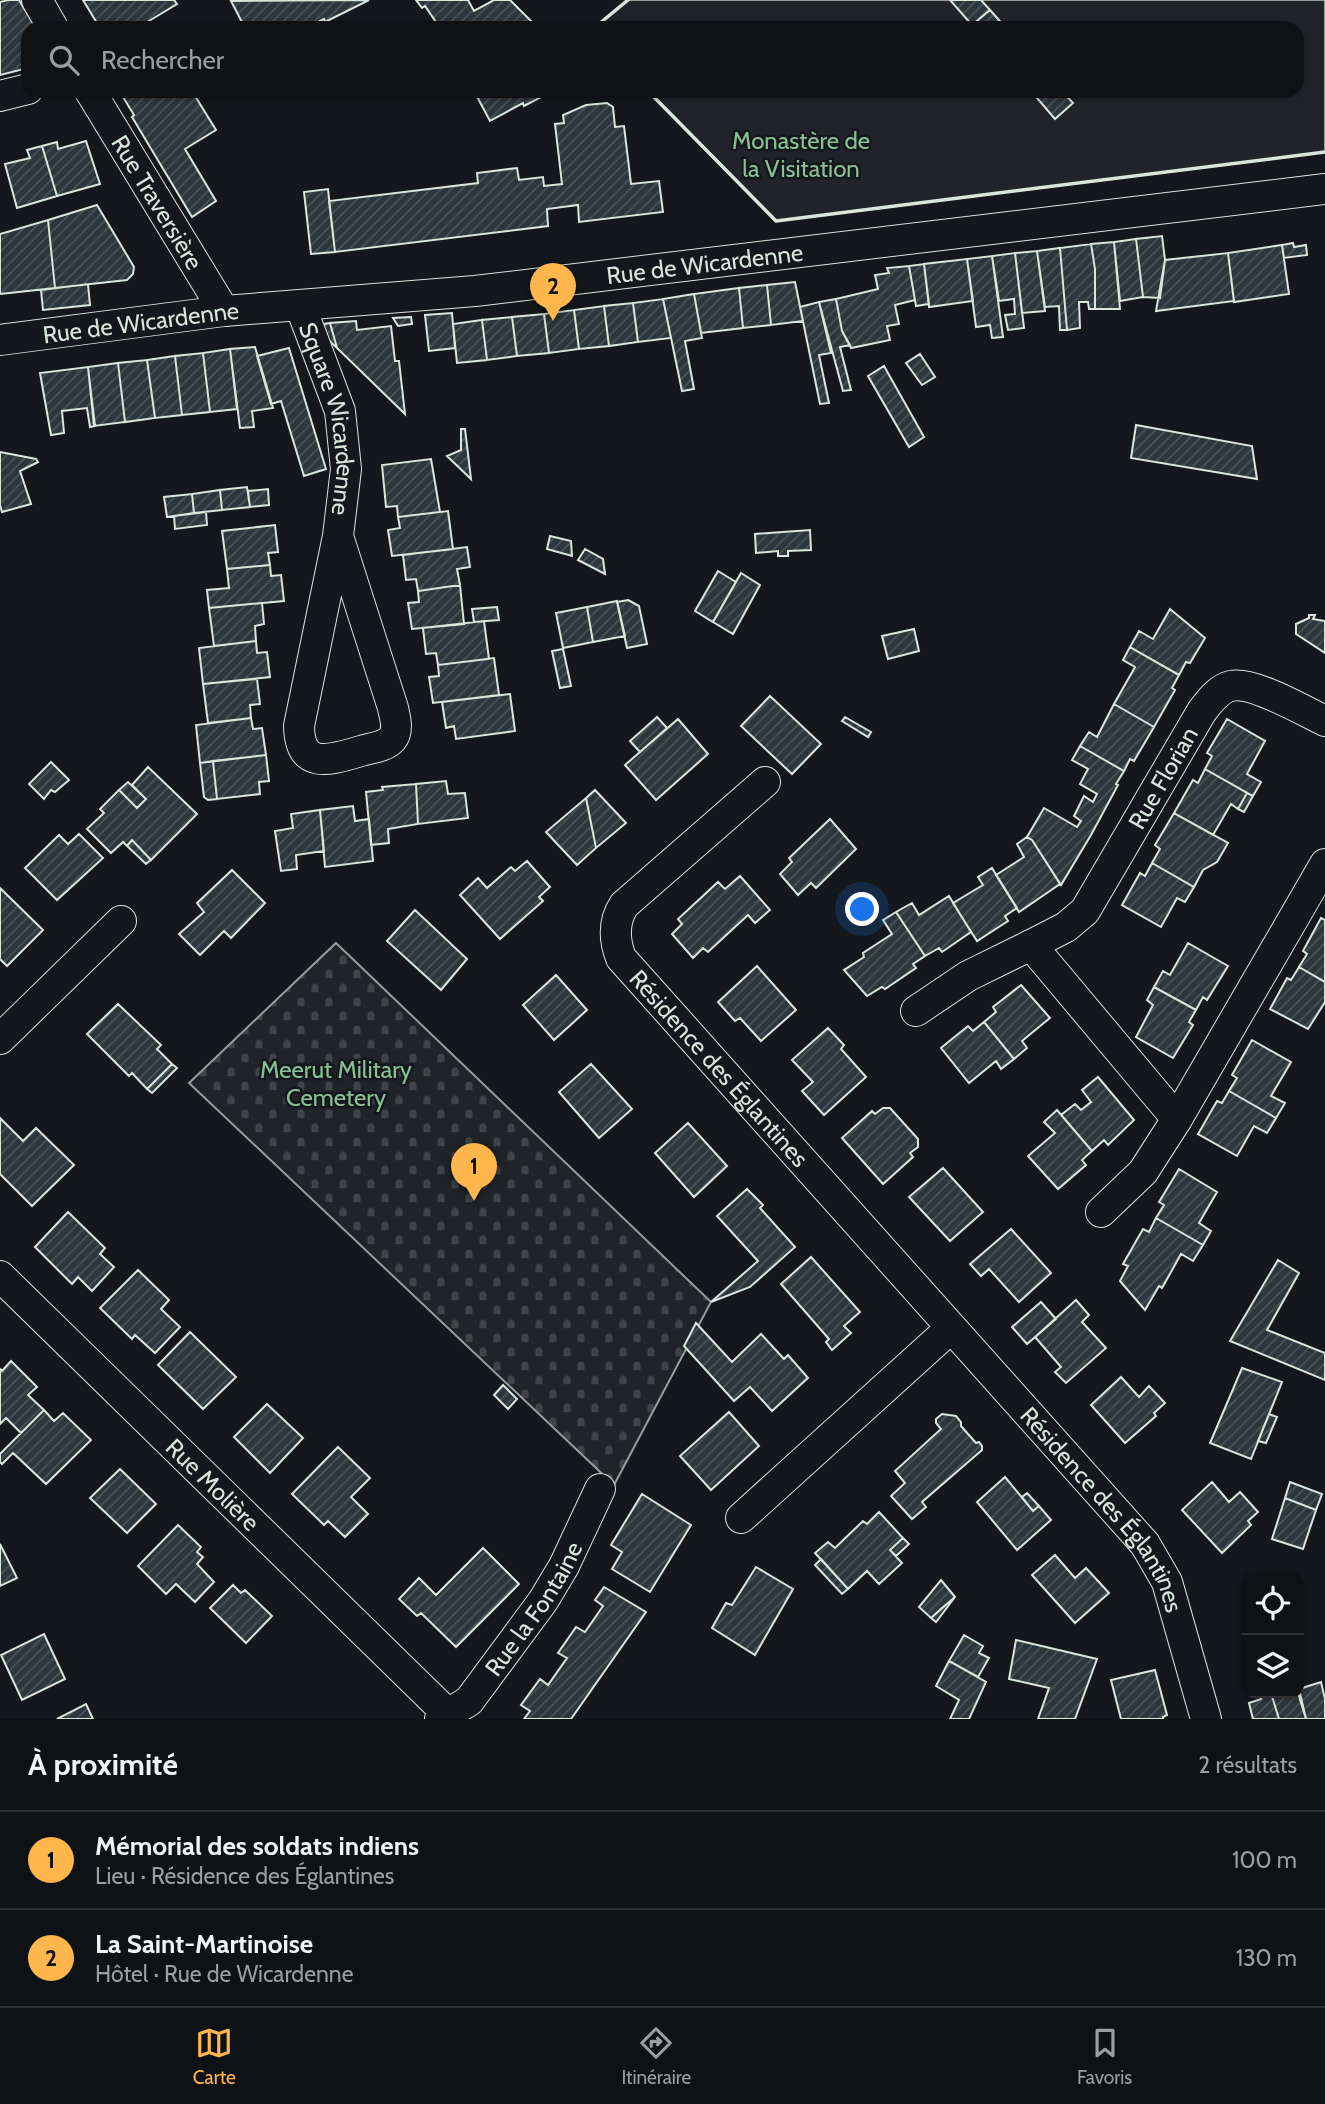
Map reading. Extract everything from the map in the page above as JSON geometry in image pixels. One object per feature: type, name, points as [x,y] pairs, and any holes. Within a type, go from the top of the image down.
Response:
[{"type":"street","points":[[37,0],[49,21]]},
{"type":"street","points":[[0,96],[21,91]]},
{"type":"street","name":"Rue Traversière","points":[[94,98],[225,311]]},
{"type":"street","name":"Rue de Wicardenne","points":[[0,340],[225,311],[488,290],[1325,189]]},
{"type":"street","name":"Square Wicardenne","points":[[300,305],[340,411],[346,469],[338,536],[299,726],[304,751],[322,760],[382,745],[392,739],[396,731],[393,708],[338,536]]},
{"type":"street","name":"Rue Florian","points":[[916,1011],[968,976],[1066,927],[1085,911],[1202,712],[1220,691],[1231,686],[1254,689],[1325,721]]},
{"type":"street","name":"Résidence des Églantines","points":[[765,782],[624,905],[616,924],[616,946],[628,969],[1151,1553],[1167,1582],[1206,1719]]},
{"type":"street","points":[[1101,1212],[1143,1172],[1177,1119],[1325,864]]},
{"type":"street","points":[[0,1039],[121,921]]},
{"type":"street","points":[[1031,945],[1177,1119]]},
{"type":"street","name":"Rue Molière","points":[[0,1276],[441,1713]]},
{"type":"street","points":[[741,1518],[951,1328]]},
{"type":"street","name":"Rue la Fontaine","points":[[441,1713],[469,1701],[548,1593],[564,1566],[600,1489]]},
{"type":"green space","name":"Monastère de la Visitation","points":[[628,0],[1325,0],[1325,152],[776,221],[655,98],[1304,98],[1304,21],[602,21]]},
{"type":"green space","name":"Meerut Military Cemetery","points":[[336,943],[711,1302],[614,1485],[189,1083]]},
{"type":"building","points":[[19,0],[32,21],[21,21],[21,70],[0,75],[0,2]]},
{"type":"building","points":[[83,0],[174,0],[177,4],[149,21],[96,21]]},
{"type":"building","points":[[369,0],[327,21],[241,21],[231,1]]},
{"type":"building","points":[[416,0],[468,0],[474,11],[494,0],[510,0],[531,21],[435,21],[425,6],[422,8]]},
{"type":"building","points":[[950,0],[981,0],[990,10],[977,21],[968,21]]},
{"type":"building","points":[[990,10],[1000,21],[977,21]]},
{"type":"building","points":[[124,98],[196,98],[216,130],[185,149],[216,201],[192,217],[132,117],[134,115]]},
{"type":"building","points":[[478,98],[539,98],[524,106],[523,103],[490,121]]},
{"type":"building","points":[[1037,98],[1068,98],[1073,103],[1055,119]]},
{"type":"building","points":[[607,103],[613,107],[615,127],[624,126],[631,184],[659,181],[663,212],[579,222],[578,205],[547,209],[548,226],[335,252],[329,201],[478,183],[477,173],[517,168],[519,180],[543,177],[544,186],[562,184],[555,124],[564,123],[563,115],[586,105]]},
{"type":"building","points":[[86,141],[100,184],[57,196],[42,146],[57,142],[58,149]]},
{"type":"building","points":[[42,146],[57,196],[17,208],[5,164],[30,158],[27,150]]},
{"type":"building","points":[[328,189],[335,252],[311,254],[304,192]]},
{"type":"building","points":[[97,205],[134,267],[133,274],[127,280],[55,288],[48,220]]},
{"type":"building","points":[[48,220],[55,288],[0,294],[0,234]]},
{"type":"building","points":[[1162,236],[1165,260],[1160,298],[1143,297],[1136,239]]},
{"type":"building","points":[[1136,239],[1143,297],[1120,301],[1114,242]]},
{"type":"building","points":[[1114,242],[1120,309],[1095,309],[1095,269],[1091,244]]},
{"type":"building","points":[[1293,243],[1294,247],[1306,245],[1307,255],[1284,258],[1282,245]]},
{"type":"building","points":[[1091,244],[1095,269],[1095,309],[1089,309],[1088,302],[1079,302],[1080,328],[1067,330],[1060,248]]},
{"type":"building","points":[[1282,245],[1289,294],[1234,302],[1228,253]]},
{"type":"building","points":[[1060,248],[1067,330],[1060,330],[1059,306],[1045,307],[1037,251]]},
{"type":"building","points":[[1037,251],[1045,311],[1022,313],[1015,253]]},
{"type":"building","points":[[1015,253],[1024,328],[1008,330],[1005,315],[1015,314],[1014,299],[999,301],[992,256]]},
{"type":"building","points":[[1228,253],[1234,301],[1156,311],[1165,260]]},
{"type":"building","points":[[992,256],[1003,337],[992,338],[990,325],[976,327],[967,259]]},
{"type":"building","points":[[967,259],[973,301],[929,307],[924,264]]},
{"type":"building","points":[[924,264],[929,304],[916,306],[909,266]]},
{"type":"building","points":[[909,266],[915,300],[895,305],[899,324],[887,326],[890,340],[851,348],[842,331],[836,299],[878,289],[875,275],[889,273],[887,268]]},
{"type":"building","points":[[795,282],[803,321],[771,325],[767,285]]},
{"type":"building","points":[[88,284],[90,305],[43,310],[41,290]]},
{"type":"building","points":[[767,285],[771,325],[743,328],[739,288]]},
{"type":"building","points":[[739,288],[743,328],[701,333],[694,294]]},
{"type":"building","points":[[694,294],[702,338],[685,341],[694,389],[682,391],[663,299]]},
{"type":"building","points":[[663,299],[671,338],[638,342],[633,303]]},
{"type":"building","points":[[836,299],[842,331],[850,345],[840,347],[851,390],[843,391],[819,302]]},
{"type":"building","points":[[819,302],[831,353],[819,355],[829,403],[820,404],[800,307]]},
{"type":"building","points":[[633,303],[638,342],[609,346],[604,306]]},
{"type":"building","points":[[604,306],[609,346],[579,349],[574,310]]},
{"type":"building","points":[[574,310],[579,349],[549,353],[544,314]]},
{"type":"building","points":[[452,313],[455,348],[429,351],[425,315]]},
{"type":"building","points":[[544,314],[549,353],[517,356],[512,317]]},
{"type":"building","points":[[411,317],[412,324],[398,326],[393,318]]},
{"type":"building","points":[[512,317],[517,356],[487,360],[482,320]]},
{"type":"building","points":[[482,320],[487,360],[457,363],[453,324]]},
{"type":"building","points":[[356,321],[357,330],[391,326],[395,361],[399,361],[405,414],[337,348],[330,323]]},
{"type":"building","points":[[330,323],[337,348],[320,332],[324,324]]},
{"type":"building","points":[[255,347],[273,408],[252,411],[254,427],[240,428],[230,349]]},
{"type":"building","points":[[289,348],[326,469],[304,476],[281,401],[271,404],[257,356]]},
{"type":"building","points":[[230,349],[237,409],[210,412],[203,353]]},
{"type":"building","points":[[203,353],[210,412],[182,415],[175,356]]},
{"type":"building","points":[[920,354],[935,377],[922,385],[906,363]]},
{"type":"building","points":[[175,356],[182,415],[155,418],[147,360]]},
{"type":"building","points":[[147,360],[155,418],[125,422],[118,363]]},
{"type":"building","points":[[118,363],[125,422],[94,426],[88,367]]},
{"type":"building","points":[[884,366],[924,437],[909,447],[868,376]]},
{"type":"building","points":[[88,367],[95,426],[90,427],[87,408],[62,411],[64,433],[51,435],[40,373]]},
{"type":"building","points":[[1136,425],[1252,446],[1257,479],[1131,458]]},
{"type":"building","points":[[461,429],[465,429],[471,479],[447,456],[461,450]]},
{"type":"building","points":[[0,452],[36,459],[38,462],[20,471],[31,504],[2,512]]},
{"type":"building","points":[[431,459],[440,512],[398,517],[397,506],[386,507],[382,465]]},
{"type":"building","points":[[247,487],[250,507],[222,510],[220,490]]},
{"type":"building","points":[[268,489],[269,505],[250,507],[248,491]]},
{"type":"building","points":[[220,490],[222,510],[194,513],[192,494]]},
{"type":"building","points":[[192,494],[194,513],[167,517],[164,497]]},
{"type":"building","points":[[448,511],[453,549],[392,556],[388,530],[400,528],[398,517]]},
{"type":"building","points":[[206,512],[207,525],[175,529],[174,516]]},
{"type":"building","points":[[275,525],[278,552],[268,553],[270,565],[227,569],[222,531]]},
{"type":"building","points":[[810,530],[811,550],[788,551],[788,556],[778,556],[778,551],[756,553],[755,534]]},
{"type":"building","points":[[550,536],[571,541],[572,556],[547,549]]},
{"type":"building","points":[[467,547],[470,567],[457,569],[460,585],[418,591],[416,579],[406,580],[403,555]]},
{"type":"building","points":[[585,549],[603,559],[605,574],[578,560]]},
{"type":"building","points":[[270,565],[271,576],[281,575],[284,601],[209,608],[207,590],[229,588],[227,569]]},
{"type":"building","points":[[718,571],[736,582],[713,622],[695,611]]},
{"type":"building","points":[[741,573],[760,585],[733,634],[713,622]]},
{"type":"building","points":[[460,585],[464,624],[412,629],[408,603],[419,602],[418,591]]},
{"type":"building","points":[[628,600],[639,606],[647,644],[627,648],[617,602]]},
{"type":"building","points":[[617,601],[625,636],[593,642],[587,607]]},
{"type":"building","points":[[262,603],[264,624],[255,626],[256,641],[214,646],[209,608]]},
{"type":"building","points":[[497,607],[499,620],[474,622],[472,609]]},
{"type":"building","points":[[587,607],[593,642],[563,648],[556,613]]},
{"type":"building","points":[[1170,609],[1205,638],[1190,663],[1186,662],[1179,675],[1130,647],[1139,631],[1153,639]]},
{"type":"building","points":[[1309,615],[1315,615],[1313,619],[1325,621],[1325,653],[1296,634],[1296,624],[1309,618]]},
{"type":"building","points":[[484,621],[489,659],[438,665],[436,653],[426,654],[423,628]]},
{"type":"building","points":[[914,629],[919,651],[888,659],[882,636]]},
{"type":"building","points":[[256,641],[257,653],[267,652],[270,677],[203,684],[199,648]]},
{"type":"building","points":[[1130,647],[1179,675],[1172,688],[1175,690],[1154,727],[1114,704],[1135,667],[1123,660]]},
{"type":"building","points":[[563,649],[571,686],[560,688],[552,651]]},
{"type":"building","points":[[494,658],[499,695],[433,703],[429,677],[439,676],[438,665]]},
{"type":"building","points":[[257,679],[260,704],[250,705],[251,718],[208,723],[203,684]]},
{"type":"building","points":[[510,694],[515,731],[456,739],[454,726],[446,728],[442,702]]},
{"type":"building","points":[[770,696],[821,744],[792,774],[741,726]]},
{"type":"building","points":[[1114,704],[1154,727],[1134,761],[1130,759],[1124,771],[1080,746],[1089,732],[1097,737]]},
{"type":"building","points":[[657,717],[667,728],[640,752],[630,741]]},
{"type":"building","points":[[845,717],[871,732],[868,737],[842,721]]},
{"type":"building","points":[[251,718],[253,729],[262,728],[266,755],[200,763],[196,725]]},
{"type":"building","points":[[678,719],[708,754],[656,800],[625,765]]},
{"type":"building","points":[[1227,719],[1265,741],[1247,774],[1261,782],[1253,796],[1205,769],[1212,756],[1207,753]]},
{"type":"building","points":[[1080,746],[1124,771],[1061,885],[1032,840],[1027,837],[1044,808],[1077,827],[1081,821],[1074,816],[1084,796],[1093,802],[1097,794],[1080,784],[1088,769],[1072,760]]},
{"type":"building","points":[[266,755],[269,781],[259,782],[260,794],[217,799],[213,761]]},
{"type":"building","points":[[213,761],[217,799],[208,800],[204,797],[200,763]]},
{"type":"building","points":[[51,762],[69,780],[55,792],[51,790],[44,799],[29,784]]},
{"type":"building","points":[[148,767],[197,814],[151,860],[132,840],[127,846],[123,842],[111,853],[87,829],[104,813],[100,809],[119,790],[137,808],[146,799],[132,785]]},
{"type":"building","points":[[1205,769],[1247,793],[1238,809],[1231,804],[1213,835],[1174,813],[1193,780],[1198,783]]},
{"type":"building","points":[[446,781],[448,794],[465,793],[468,818],[418,824],[416,784]]},
{"type":"building","points":[[128,782],[146,799],[137,808],[119,790]]},
{"type":"building","points":[[416,784],[418,824],[388,829],[389,843],[371,845],[366,792],[383,790],[382,787]]},
{"type":"building","points":[[595,790],[626,823],[596,848],[586,798]]},
{"type":"building","points":[[1247,793],[1253,796],[1244,812],[1238,809]]},
{"type":"building","points":[[586,798],[596,848],[577,865],[546,832]]},
{"type":"building","points":[[353,806],[355,821],[369,819],[373,861],[325,867],[320,810]]},
{"type":"building","points":[[320,810],[324,851],[296,855],[297,869],[281,871],[275,831],[293,828],[291,814]]},
{"type":"building","points":[[1174,813],[1228,843],[1217,862],[1203,870],[1194,887],[1152,863],[1160,849],[1155,845]]},
{"type":"building","points":[[830,819],[856,849],[816,888],[811,883],[798,895],[780,874],[792,862],[789,858]]},
{"type":"building","points":[[79,834],[103,858],[57,900],[25,868],[59,835],[68,844]]},
{"type":"building","points":[[1027,837],[1032,840],[1060,884],[1019,912],[996,875],[1024,857],[1017,844]]},
{"type":"building","points":[[132,840],[151,860],[146,864],[127,846]]},
{"type":"building","points":[[527,861],[550,887],[539,897],[543,901],[500,939],[460,895],[478,878],[487,888],[511,867],[515,871]]},
{"type":"building","points":[[1152,863],[1194,887],[1185,902],[1177,898],[1161,927],[1122,905],[1140,873],[1145,876]]},
{"type":"building","points":[[992,868],[1017,908],[1005,916],[1008,921],[977,941],[953,903],[983,885],[978,877]]},
{"type":"building","points":[[232,870],[265,903],[231,938],[224,931],[200,955],[179,934],[204,912],[197,903]]},
{"type":"building","points":[[740,876],[770,910],[755,923],[748,915],[708,952],[703,948],[693,958],[672,934],[682,924],[678,919],[718,882],[725,889]]},
{"type":"building","points":[[0,888],[43,930],[7,966],[0,959]]},
{"type":"building","points":[[949,896],[971,932],[942,952],[939,948],[925,956],[896,912],[912,903],[919,915]]},
{"type":"building","points":[[415,910],[467,959],[441,990],[387,941]]},
{"type":"building","points":[[896,912],[925,956],[913,964],[916,968],[885,989],[882,987],[867,996],[844,970],[864,957],[863,953],[892,934],[883,920]]},
{"type":"building","points":[[1321,918],[1325,920],[1325,982],[1299,967],[1307,954],[1303,951]]},
{"type":"building","points":[[1188,943],[1228,966],[1207,1000],[1203,997],[1196,1010],[1154,987],[1163,971],[1170,975]]},
{"type":"building","points":[[757,966],[796,1010],[761,1041],[740,1018],[735,1021],[718,1002]]},
{"type":"building","points":[[1299,967],[1325,982],[1325,1002],[1308,1029],[1270,1009],[1287,978],[1291,980]]},
{"type":"building","points":[[556,975],[587,1010],[554,1040],[523,1005]]},
{"type":"building","points":[[1021,985],[1050,1018],[1022,1041],[1027,1048],[1014,1059],[984,1022],[996,1012],[993,1007]]},
{"type":"building","points":[[1154,987],[1196,1010],[1189,1022],[1193,1025],[1173,1058],[1136,1037],[1153,1005],[1147,1000]]},
{"type":"building","points":[[118,1004],[161,1045],[157,1049],[172,1064],[147,1089],[132,1073],[129,1076],[87,1034]]},
{"type":"building","points":[[984,1022],[1014,1059],[1001,1069],[996,1061],[969,1083],[941,1048],[968,1026],[973,1031]]},
{"type":"building","points":[[828,1028],[844,1045],[841,1049],[866,1077],[824,1115],[802,1091],[813,1082],[792,1060]]},
{"type":"building","points":[[1252,1040],[1291,1062],[1271,1096],[1285,1103],[1276,1118],[1229,1091],[1237,1078],[1232,1075]]},
{"type":"building","points":[[172,1064],[177,1068],[152,1093],[147,1089]]},
{"type":"building","points":[[591,1064],[632,1109],[599,1138],[559,1092]]},
{"type":"building","points":[[1098,1077],[1134,1120],[1108,1145],[1104,1140],[1092,1151],[1061,1115],[1075,1104],[1081,1110],[1091,1102],[1082,1090]]},
{"type":"building","points":[[1229,1091],[1276,1118],[1267,1133],[1254,1126],[1237,1156],[1198,1134],[1217,1101],[1222,1103]]},
{"type":"building","points":[[883,1108],[890,1108],[918,1139],[918,1147],[910,1153],[913,1157],[883,1184],[842,1138],[872,1111],[875,1114]]},
{"type":"building","points":[[1057,1110],[1092,1151],[1082,1160],[1086,1165],[1058,1189],[1028,1156],[1055,1133],[1044,1122]]},
{"type":"building","points":[[0,1118],[23,1141],[36,1128],[74,1165],[32,1206],[0,1174]]},
{"type":"building","points":[[688,1123],[727,1166],[694,1197],[655,1153]]},
{"type":"building","points":[[943,1168],[983,1212],[950,1241],[909,1197]]},
{"type":"building","points":[[1179,1169],[1217,1192],[1199,1223],[1211,1231],[1203,1245],[1156,1218],[1164,1205],[1159,1202]]},
{"type":"building","points":[[747,1189],[763,1205],[760,1208],[795,1247],[750,1287],[711,1302],[758,1261],[717,1216]]},
{"type":"building","points":[[68,1212],[105,1248],[100,1254],[114,1267],[92,1291],[78,1277],[72,1284],[35,1247]]},
{"type":"building","points":[[1156,1218],[1203,1245],[1193,1261],[1181,1254],[1162,1288],[1159,1286],[1145,1310],[1120,1281],[1128,1266],[1123,1264],[1143,1229],[1149,1232]]},
{"type":"building","points":[[1011,1229],[1051,1273],[1019,1302],[989,1269],[981,1276],[970,1264]]},
{"type":"building","points":[[811,1257],[860,1312],[844,1326],[851,1333],[832,1350],[826,1342],[829,1339],[781,1284]]},
{"type":"building","points":[[1278,1260],[1299,1273],[1267,1330],[1325,1353],[1325,1380],[1230,1341]]},
{"type":"building","points":[[138,1270],[169,1300],[161,1309],[180,1327],[155,1353],[135,1335],[132,1339],[100,1308]]},
{"type":"building","points":[[1076,1300],[1089,1315],[1082,1322],[1106,1348],[1066,1383],[1055,1372],[1061,1367],[1035,1337]]},
{"type":"building","points":[[1041,1302],[1056,1319],[1027,1344],[1012,1327]]},
{"type":"building","points":[[696,1323],[732,1362],[761,1334],[784,1359],[788,1355],[808,1378],[772,1411],[750,1387],[734,1401],[684,1346]]},
{"type":"building","points":[[190,1332],[236,1377],[203,1409],[158,1365]]},
{"type":"building","points":[[11,1361],[37,1387],[28,1395],[44,1410],[21,1433],[6,1418],[0,1424],[0,1369],[2,1371]]},
{"type":"building","points":[[1242,1368],[1282,1382],[1251,1459],[1210,1443]]},
{"type":"building","points":[[1121,1377],[1139,1397],[1149,1386],[1165,1403],[1154,1413],[1156,1416],[1125,1443],[1091,1405]]},
{"type":"building","points":[[503,1385],[517,1399],[508,1409],[494,1395]]},
{"type":"building","points":[[267,1404],[303,1438],[270,1473],[234,1437]]},
{"type":"building","points":[[44,1410],[54,1421],[63,1413],[91,1440],[46,1484],[13,1453],[2,1464],[0,1462],[0,1454]]},
{"type":"building","points":[[729,1412],[759,1446],[711,1490],[680,1456]]},
{"type":"building","points":[[942,1414],[956,1416],[976,1443],[979,1442],[982,1450],[922,1502],[926,1507],[912,1519],[891,1496],[905,1483],[895,1471],[941,1429],[936,1419]]},
{"type":"building","points":[[1269,1414],[1277,1417],[1266,1443],[1258,1441]]},
{"type":"building","points":[[338,1447],[370,1478],[351,1497],[368,1514],[345,1537],[328,1521],[324,1525],[292,1494]]},
{"type":"building","points":[[120,1469],[156,1504],[127,1533],[90,1498]]},
{"type":"building","points":[[1005,1477],[1033,1511],[1039,1506],[1051,1520],[1017,1550],[977,1502]]},
{"type":"building","points":[[1212,1482],[1229,1502],[1240,1492],[1258,1512],[1248,1521],[1251,1525],[1222,1553],[1182,1510]]},
{"type":"building","points":[[1290,1482],[1322,1494],[1316,1510],[1285,1498]]},
{"type":"building","points":[[1027,1493],[1039,1506],[1033,1511],[1022,1497]]},
{"type":"building","points":[[642,1494],[691,1525],[650,1592],[612,1569],[622,1552],[611,1545]]},
{"type":"building","points":[[1285,1498],[1316,1510],[1303,1549],[1272,1539]]},
{"type":"building","points":[[879,1512],[903,1538],[890,1550],[902,1563],[879,1584],[867,1571],[848,1589],[815,1553],[828,1542],[835,1548],[863,1521],[867,1524]]},
{"type":"building","points":[[178,1525],[201,1547],[197,1552],[203,1557],[197,1564],[214,1582],[195,1602],[176,1584],[166,1594],[138,1566]]},
{"type":"building","points":[[903,1538],[909,1544],[896,1556],[890,1550]]},
{"type":"building","points":[[0,1544],[17,1578],[0,1586]]},
{"type":"building","points":[[483,1548],[519,1584],[456,1647],[421,1613],[417,1616],[399,1599],[419,1578],[436,1595]]},
{"type":"building","points":[[1055,1555],[1075,1578],[1086,1568],[1109,1593],[1075,1623],[1032,1575]]},
{"type":"building","points":[[821,1559],[848,1589],[842,1594],[815,1565]]},
{"type":"building","points":[[756,1567],[793,1589],[755,1655],[712,1628],[726,1603],[732,1605]]},
{"type":"building","points":[[941,1580],[955,1597],[931,1618],[919,1607]]},
{"type":"building","points":[[233,1585],[241,1593],[245,1590],[272,1616],[246,1643],[210,1608]]},
{"type":"building","points":[[604,1587],[646,1612],[571,1719],[524,1719],[530,1711],[521,1705],[540,1679],[548,1685],[567,1658],[558,1653],[576,1627],[585,1632],[603,1606],[595,1600]]},
{"type":"building","points":[[955,1597],[936,1622],[931,1618],[942,1608]]},
{"type":"building","points":[[44,1634],[65,1679],[22,1700],[1,1655]]},
{"type":"building","points":[[964,1635],[983,1646],[979,1653],[989,1658],[978,1677],[949,1661]]},
{"type":"building","points":[[1016,1640],[1097,1659],[1075,1719],[1038,1719],[1049,1688],[1009,1679]]},
{"type":"building","points":[[949,1661],[986,1682],[969,1719],[950,1719],[959,1700],[936,1686]]},
{"type":"building","points":[[1155,1670],[1167,1715],[1163,1719],[1121,1719],[1111,1680]]},
{"type":"building","points":[[1321,1682],[1325,1699],[1325,1719],[1306,1719],[1301,1698],[1304,1698],[1304,1687]]},
{"type":"building","points":[[1273,1698],[1279,1719],[1253,1719],[1249,1703]]},
{"type":"building","points":[[1273,1698],[1300,1698],[1306,1719],[1279,1719]]},
{"type":"building","points":[[86,1704],[93,1719],[57,1719]]},
{"type":"wall","points":[[602,21],[628,0]]},
{"type":"wall","points":[[655,98],[776,221],[1325,152]]},
{"type":"place","name":"La Saint-Martinoise","points":[[553,321]]},
{"type":"place","name":"Mémorial des soldats indiens","points":[[474,1201]]}]
